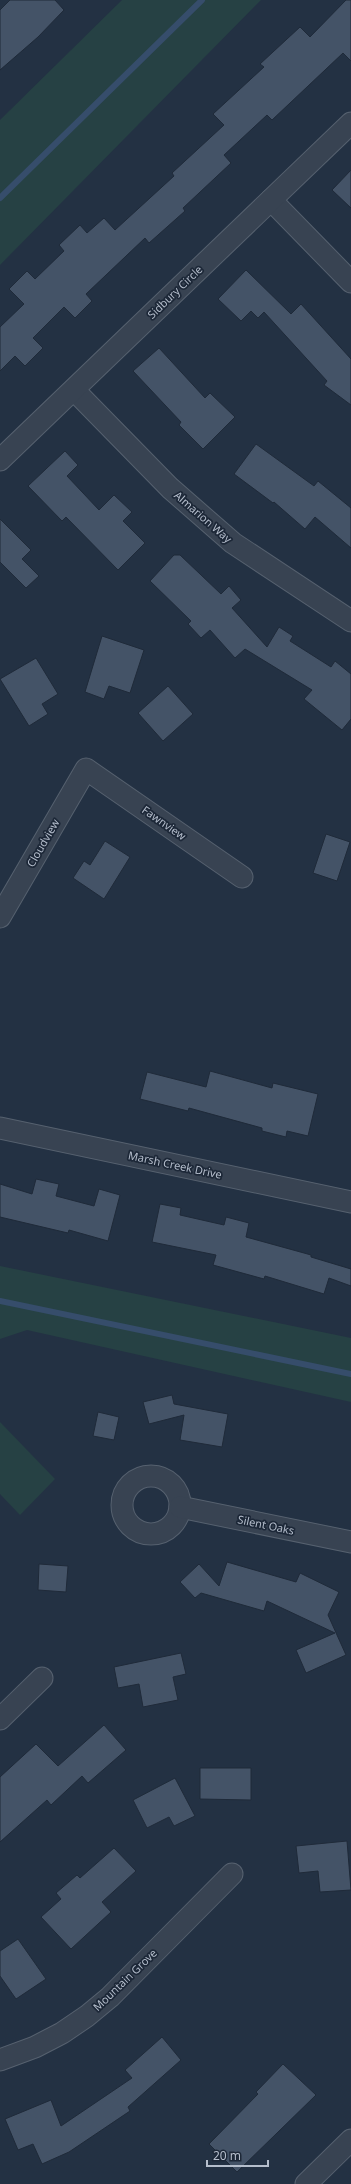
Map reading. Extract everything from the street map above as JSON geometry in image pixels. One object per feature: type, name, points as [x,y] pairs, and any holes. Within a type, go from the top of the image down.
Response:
[{"type":"street","name":"Sidbury Circle","points":[[0,460],[351,123]]},
{"type":"street","points":[[271,200],[351,282]]},
{"type":"street","name":"Almarion Way","points":[[74,390],[170,488],[233,543],[351,621]]},
{"type":"street","name":"Fawnview","points":[[86,769],[242,877]]},
{"type":"street","name":"Cloudview","points":[[0,917],[86,769]]},
{"type":"street","name":"Marsh Creek Drive","points":[[0,1128],[351,1202]]},
{"type":"street","name":"Silent Oaks","points":[[180,1507],[351,1542]]},
{"type":"street","points":[[0,1719],[42,1678]]},
{"type":"street","name":"Mountain Grove","points":[[0,2060],[35,2047],[62,2033],[87,2016],[110,1997],[232,1874]]},
{"type":"street","points":[[306,2184],[351,2140]]},
{"type":"green space","points":[[122,0],[261,0],[0,265],[0,120]]},
{"type":"green space","points":[[0,1266],[351,1338],[351,1402],[27,1330],[0,1339]]},
{"type":"green space","points":[[0,1422],[55,1479],[20,1515],[0,1494]]},
{"type":"building","points":[[10,0],[55,0],[64,10],[38,37],[0,70],[0,10]]},
{"type":"building","points":[[346,0],[351,0],[351,61],[343,53],[272,120],[267,115],[224,155],[231,163],[183,208],[185,211],[149,243],[145,238],[86,294],[92,301],[75,318],[64,307],[33,338],[43,348],[25,366],[15,356],[0,371],[0,327],[24,304],[9,289],[27,271],[35,279],[64,251],[59,245],[80,225],[87,233],[104,218],[115,230],[174,176],[172,173],[224,125],[213,114],[264,67],[260,64],[300,27],[310,37]]},
{"type":"building","points":[[351,170],[351,208],[332,190]]},
{"type":"building","points":[[246,270],[291,314],[301,304],[351,359],[351,405],[324,385],[327,381],[264,312],[258,318],[251,311],[241,321],[218,299]]},
{"type":"building","points":[[159,348],[205,398],[210,393],[235,417],[203,449],[179,425],[181,422],[133,371]]},
{"type":"building","points":[[256,444],[314,486],[318,481],[351,508],[351,548],[315,517],[305,529],[274,502],[273,503],[234,474]]},
{"type":"building","points":[[65,451],[78,465],[67,476],[99,510],[114,495],[132,512],[123,521],[145,543],[118,570],[66,517],[62,521],[28,486]]},
{"type":"building","points":[[0,519],[31,550],[22,559],[39,576],[26,588],[0,562]]},
{"type":"building","points":[[174,555],[180,555],[221,594],[229,586],[241,600],[232,608],[267,647],[279,627],[293,636],[290,641],[331,667],[335,661],[351,674],[351,719],[342,730],[304,699],[312,690],[245,649],[235,658],[210,630],[201,638],[188,624],[191,621],[150,581]]},
{"type":"building","points":[[102,636],[144,650],[130,693],[109,686],[104,699],[85,692]]},
{"type":"building","points":[[36,658],[58,694],[42,704],[48,714],[29,726],[0,679]]},
{"type":"building","points":[[168,686],[193,714],[163,741],[138,713]]},
{"type":"building","points":[[326,834],[350,842],[337,881],[313,873]]},
{"type":"building","points":[[105,841],[130,857],[104,899],[73,878],[84,861],[90,865]]},
{"type":"building","points":[[210,1071],[272,1088],[273,1083],[318,1094],[308,1136],[287,1131],[286,1137],[262,1131],[262,1128],[189,1108],[188,1111],[140,1099],[147,1072],[206,1087]]},
{"type":"building","points":[[36,1179],[59,1184],[56,1196],[94,1206],[99,1189],[120,1195],[108,1241],[69,1230],[68,1233],[0,1217],[0,1184],[32,1194]]},
{"type":"building","points":[[160,1204],[181,1208],[180,1215],[224,1225],[226,1217],[249,1223],[246,1237],[311,1255],[311,1257],[351,1269],[351,1286],[329,1278],[324,1294],[265,1276],[264,1279],[213,1265],[216,1255],[152,1242]]},
{"type":"building","points":[[172,1395],[174,1404],[228,1414],[222,1447],[180,1440],[184,1415],[149,1424],[143,1402]]},
{"type":"building","points":[[98,1412],[119,1417],[114,1440],[93,1436]]},
{"type":"building","points":[[227,1562],[296,1582],[300,1573],[339,1592],[328,1615],[346,1655],[306,1673],[296,1650],[335,1633],[267,1601],[264,1611],[201,1593],[195,1598],[180,1582],[199,1564],[219,1586]]},
{"type":"building","points":[[39,1564],[68,1566],[66,1592],[38,1590]]},
{"type":"building","points":[[181,1653],[186,1674],[173,1677],[178,1700],[143,1707],[139,1684],[118,1688],[114,1667]]},
{"type":"building","points":[[104,1725],[126,1750],[88,1783],[82,1776],[51,1805],[47,1800],[0,1842],[0,1777],[36,1744],[58,1766]]},
{"type":"building","points":[[200,1768],[251,1768],[251,1800],[200,1799]]},
{"type":"building","points":[[175,1778],[195,1816],[174,1826],[169,1817],[147,1828],[133,1800]]},
{"type":"building","points":[[347,1841],[351,1890],[320,1892],[318,1871],[299,1873],[296,1846]]},
{"type":"building","points":[[114,1848],[136,1871],[102,1902],[111,1912],[71,1949],[41,1917],[61,1899],[56,1893],[77,1875],[80,1878]]},
{"type":"building","points":[[18,1939],[46,1979],[16,1999],[0,1976],[0,1951]]},
{"type":"building","points":[[162,2037],[181,2060],[128,2107],[130,2111],[69,2152],[42,2164],[33,2144],[18,2150],[5,2119],[51,2100],[61,2126],[132,2078],[125,2070]]},
{"type":"building","points":[[283,2064],[316,2095],[237,2172],[209,2144],[258,2094],[256,2092]]},
{"type":"waterway","points":[[0,198],[202,0]]},
{"type":"waterway","points":[[0,1301],[351,1374]]}]
